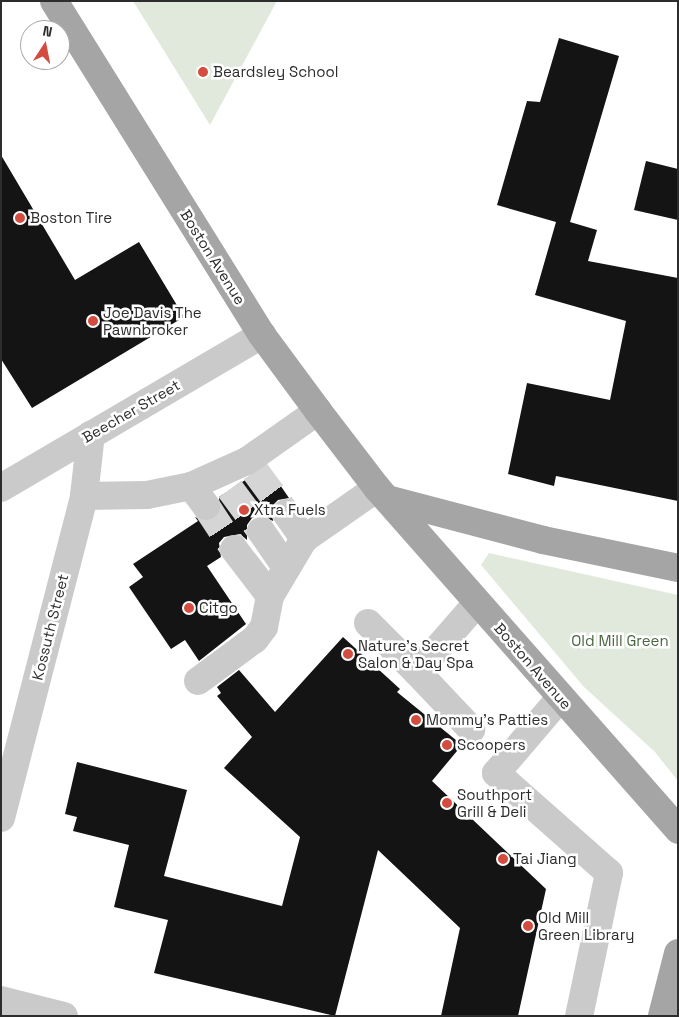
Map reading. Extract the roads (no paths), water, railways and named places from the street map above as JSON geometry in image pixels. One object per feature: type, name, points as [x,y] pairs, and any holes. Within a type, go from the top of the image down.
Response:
[{"type":"main road","name":"Boston Avenue","points":[[54,1],[262,335],[318,411],[384,494],[477,603],[678,830]]},
{"type":"main road","points":[[384,494],[543,540],[678,568]]},
{"type":"main road","points":[[662,1016],[678,953]]},
{"type":"street","name":"Beecher Street","points":[[1,488],[262,335]]},
{"type":"street","points":[[84,496],[199,496],[251,466],[318,411]]},
{"type":"street","name":"Kossuth Street","points":[[1,818],[84,496],[91,434]]},
{"type":"street","points":[[198,681],[255,639],[264,627],[270,596],[285,566],[304,539],[384,494]]},
{"type":"street","points":[[286,513],[304,539]]},
{"type":"street","points":[[260,531],[285,566]]},
{"type":"street","points":[[234,548],[270,596]]},
{"type":"street","points":[[417,672],[477,603]]},
{"type":"street","points":[[368,623],[471,729]]},
{"type":"street","points":[[561,697],[496,773],[609,873],[579,1016]]},
{"type":"street","points":[[1,1000],[64,1016]]},
{"type":"tunnel","points":[[255,471],[286,513]]},
{"type":"tunnel","points":[[230,489],[261,531]]},
{"type":"tunnel","points":[[206,506],[234,549]]},
{"type":"place","name":"Beardsley School","points":[[203,72]]},
{"type":"place","name":"Boston Tire","points":[[20,218]]},
{"type":"place","name":"Joe Davis The Pawnbroker","points":[[93,321]]},
{"type":"place","name":"Xtra Fuels","points":[[244,510]]},
{"type":"place","name":"Citgo","points":[[189,608]]},
{"type":"place","name":"Nature's Secret Salon & Day Spa","points":[[348,654]]},
{"type":"place","name":"Mommy's Patties","points":[[416,720]]},
{"type":"place","name":"Scoopers","points":[[447,745]]},
{"type":"place","name":"Southport Grill & Deli","points":[[447,803]]},
{"type":"place","name":"Tai Jiang","points":[[503,859]]},
{"type":"place","name":"Old Mill Green Library","points":[[528,926]]},
{"type":"park label","name":"Old Mill Green","points":[[620,641]]}]
